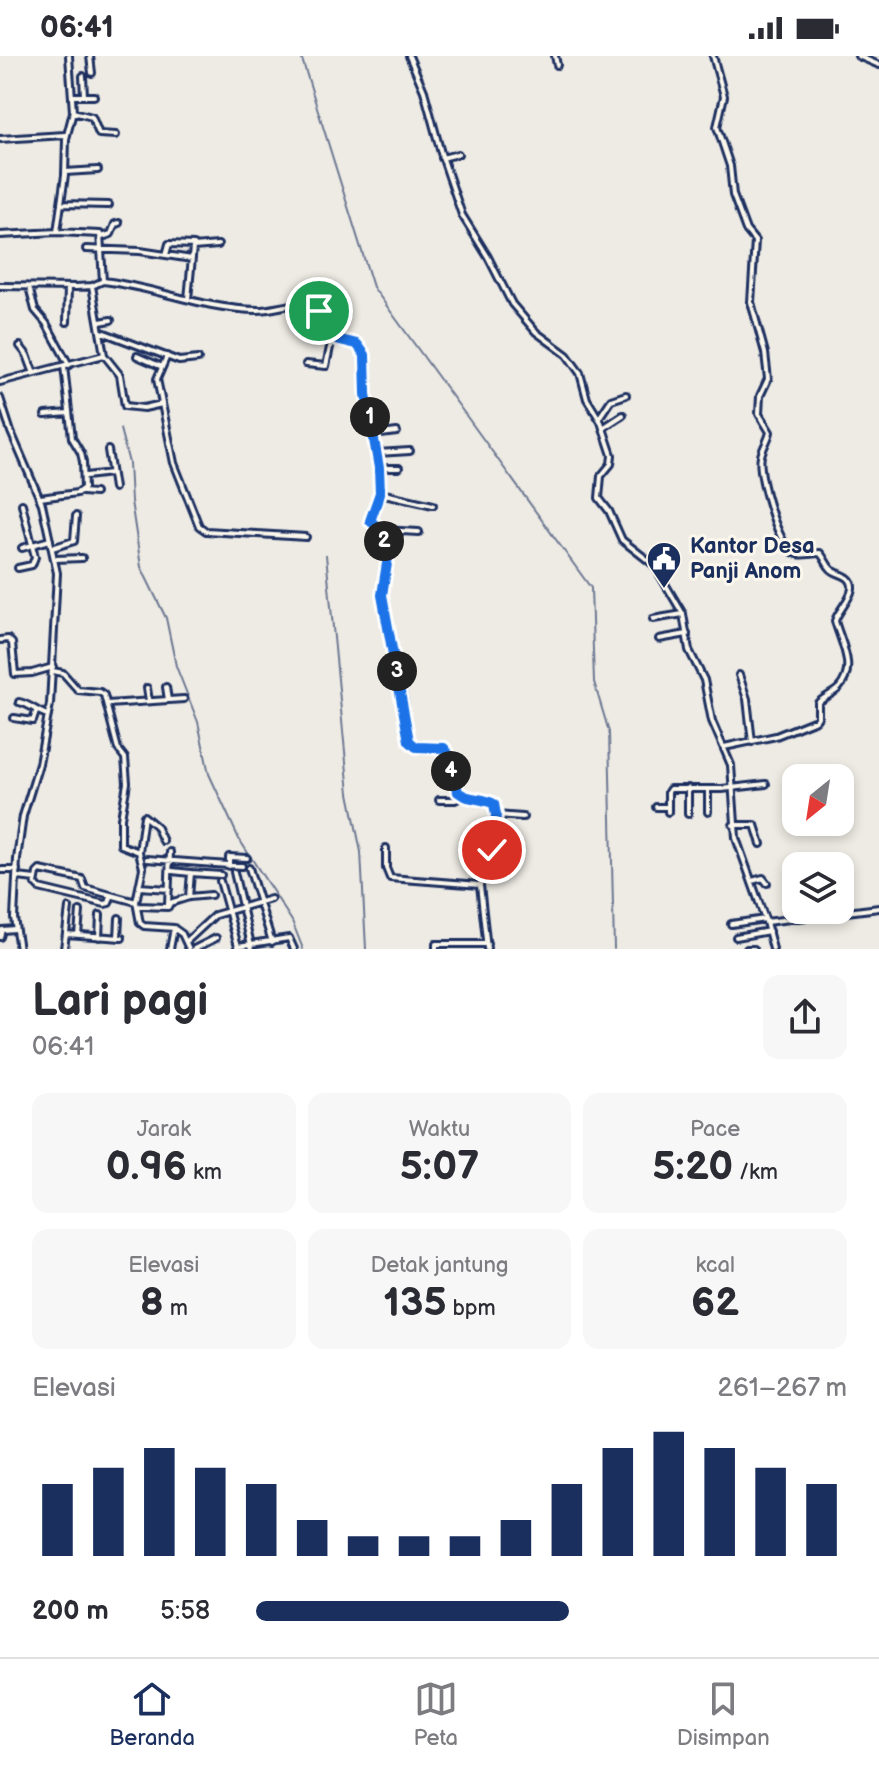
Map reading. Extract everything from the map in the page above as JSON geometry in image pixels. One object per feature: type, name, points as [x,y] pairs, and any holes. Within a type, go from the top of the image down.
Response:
[{"type":"street","points":[[57,232],[65,172],[66,135],[73,112],[69,56]]},
{"type":"street","points":[[90,56],[92,73]]},
{"type":"street","points":[[409,56],[424,91],[442,158],[462,215],[488,257],[507,297],[532,328],[574,362],[587,399],[599,418],[612,459],[601,476],[599,498],[609,511],[620,537],[654,565],[683,614],[689,650],[704,680],[712,721],[731,765],[733,825],[773,949]]},
{"type":"street","points":[[555,56],[557,65]]},
{"type":"street","points":[[713,56],[724,96],[717,127],[730,166],[733,195],[746,230],[755,241],[751,302],[768,379],[759,406],[760,417],[770,432],[760,458],[765,488],[781,537],[788,548],[802,555],[820,553],[831,569],[850,580],[852,586],[835,621],[848,666],[847,676],[838,688],[818,703],[816,720],[790,732],[724,747]]},
{"type":"street","points":[[858,56],[879,65]]},
{"type":"street","points":[[83,76],[84,96]]},
{"type":"street","points":[[73,96],[94,96]]},
{"type":"street","points":[[73,112],[92,117],[99,134],[116,135]]},
{"type":"street","points":[[0,139],[66,135]]},
{"type":"street","points":[[442,158],[458,154]]},
{"type":"street","points":[[65,172],[98,170]]},
{"type":"street","points":[[61,204],[109,205]]},
{"type":"street","points":[[0,235],[57,232],[91,233],[102,237],[110,235],[115,224],[119,223]]},
{"type":"street","points":[[102,237],[103,281]]},
{"type":"street","points":[[166,255],[171,243],[218,245]]},
{"type":"street","points":[[188,299],[195,246]]},
{"type":"street","points":[[86,249],[192,259]]},
{"type":"street","points":[[0,286],[92,286],[103,281],[250,310],[312,306],[319,311],[332,338],[340,342],[353,342],[364,353],[366,394],[377,453],[380,493],[370,521],[382,530],[419,532]]},
{"type":"street","points":[[92,286],[104,355],[120,375],[126,408],[163,404]]},
{"type":"street","points":[[29,287],[35,310],[48,326],[66,366],[72,438],[81,453],[85,476],[81,492]]},
{"type":"street","points":[[67,322],[68,287]]},
{"type":"street","points":[[100,322],[111,320]]},
{"type":"street","points":[[102,332],[182,362],[198,359]]},
{"type":"street","points":[[306,364],[326,366],[332,338]]},
{"type":"street","points":[[20,346],[33,371]]},
{"type":"street","points":[[0,382],[104,355]]},
{"type":"street","points":[[137,356],[160,366]]},
{"type":"street","points":[[167,356],[160,366],[157,379],[174,463],[199,526],[206,531],[306,537]]},
{"type":"street","points":[[599,418],[611,400],[626,395]]},
{"type":"street","points":[[0,398],[11,432],[40,498],[57,573],[48,715],[39,764],[23,816],[17,874],[15,929],[19,949]]},
{"type":"street","points":[[45,415],[69,413]]},
{"type":"street","points":[[603,428],[623,415]]},
{"type":"street","points":[[373,435],[397,432]]},
{"type":"street","points":[[108,450],[114,488]]},
{"type":"street","points":[[377,453],[410,451]]},
{"type":"street","points":[[379,468],[399,468]]},
{"type":"street","points":[[85,476],[111,473]]},
{"type":"street","points":[[40,498],[95,493]]},
{"type":"street","points":[[380,493],[433,505]]},
{"type":"street","points":[[18,568],[33,563],[33,545],[22,504]]},
{"type":"street","points":[[52,548],[74,541],[76,516]]},
{"type":"street","points":[[382,530],[389,562],[382,595],[409,741],[416,747],[444,748],[449,755],[456,788],[463,796],[491,802],[496,815],[491,856],[480,885],[487,947],[436,944],[436,949]]},
{"type":"street","points":[[22,548],[50,540]]},
{"type":"street","points":[[55,559],[82,558]]},
{"type":"street","points":[[653,619],[683,614]]},
{"type":"street","points":[[659,639],[687,634]]},
{"type":"street","points":[[0,640],[8,639],[12,643],[15,674],[53,669],[63,673],[78,690],[103,693],[118,749],[125,758],[127,783],[121,818],[121,845],[139,852]]},
{"type":"street","points":[[739,675],[747,702],[752,742]]},
{"type":"street","points":[[166,687],[168,700]]},
{"type":"street","points":[[147,688],[149,701]]},
{"type":"street","points":[[107,704],[184,699]]},
{"type":"street","points":[[14,718],[33,721],[36,712],[34,707],[19,702]]},
{"type":"street","points":[[36,712],[48,715]]},
{"type":"street","points":[[441,768],[443,772],[451,772]]},
{"type":"street","points":[[656,807],[668,810],[669,790],[766,784]]},
{"type":"street","points":[[688,788],[688,814]]},
{"type":"street","points":[[707,789],[708,812]]},
{"type":"street","points":[[439,800],[463,796]]},
{"type":"street","points":[[496,815],[523,817]]},
{"type":"street","points":[[163,841],[156,826],[144,816],[139,852],[143,868],[136,904],[141,925],[174,928],[192,949],[216,938]]},
{"type":"street","points":[[733,825],[755,825],[761,844]]},
{"type":"street","points":[[386,848],[386,868],[390,878],[480,885]]},
{"type":"street","points":[[168,907],[170,852]]},
{"type":"street","points":[[229,866],[229,857],[247,858]]},
{"type":"street","points":[[147,859],[242,866]]},
{"type":"street","points":[[249,868],[272,942]]},
{"type":"street","points":[[0,870],[36,879]]},
{"type":"street","points":[[111,897],[105,904],[37,888],[36,879],[40,870],[82,879],[85,888],[111,897],[136,904],[168,907]]},
{"type":"street","points":[[172,871],[221,875]]},
{"type":"street","points":[[234,872],[252,947]]},
{"type":"street","points":[[189,897],[191,873]]},
{"type":"street","points":[[751,881],[764,878],[767,883]]},
{"type":"street","points":[[220,881],[238,946],[252,947],[289,938],[294,949]]},
{"type":"street","points":[[138,887],[169,889]]},
{"type":"street","points":[[168,907],[170,903],[189,897],[211,895]]},
{"type":"street","points":[[187,941],[211,918],[271,899]]},
{"type":"street","points":[[64,949],[69,908]]},
{"type":"street","points":[[731,924],[879,908]]},
{"type":"street","points":[[78,935],[80,911]]},
{"type":"street","points":[[99,937],[100,915]]},
{"type":"street","points":[[66,934],[120,938],[119,918]]},
{"type":"street","points":[[0,937],[1,923]]},
{"type":"street","points":[[170,949],[174,928]]},
{"type":"street","points":[[2,930],[15,929]]},
{"type":"street","points":[[736,937],[769,931]]},
{"type":"street","points":[[747,949],[754,949]]},
{"type":"waterway","points":[[301,56],[373,287],[591,588],[594,682],[609,732],[614,949]]},
{"type":"waterway","points":[[120,429],[129,463],[141,567],[166,618],[176,666],[198,722],[209,774],[239,839],[292,921],[303,949]]},
{"type":"waterway","points":[[326,555],[349,793],[361,852],[366,949]]},
{"type":"place","name":"Kantor Desa Panji Anom","points":[[664,590]]},
{"type":"route","points":[[319,311],[329,336],[336,341],[357,344],[365,355],[366,394],[377,453],[380,493],[370,521],[382,530],[389,562],[382,595],[409,741],[416,747],[436,746],[447,750],[458,792],[467,798],[494,804],[496,815],[492,850]]}]
